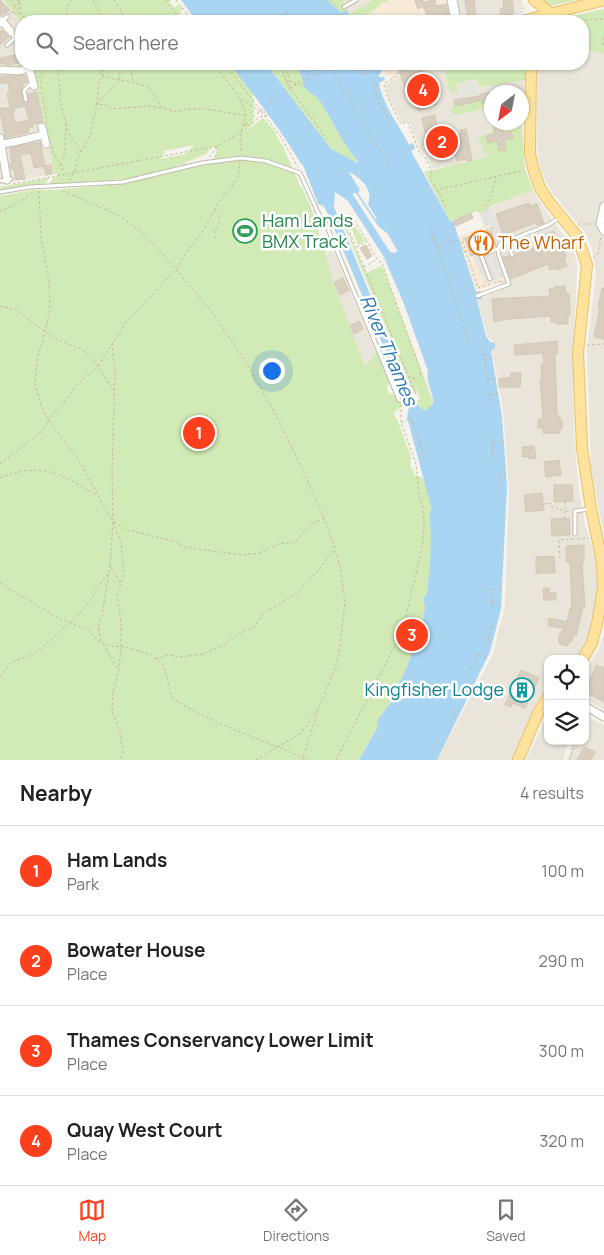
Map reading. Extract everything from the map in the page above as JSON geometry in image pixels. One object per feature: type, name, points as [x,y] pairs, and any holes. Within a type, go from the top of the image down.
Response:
[{"type":"main road","points":[[529,0],[530,15]]},
{"type":"main road","points":[[534,0],[552,14]]},
{"type":"main road","points":[[548,15],[586,2],[604,0]]},
{"type":"main road","points":[[531,70],[530,153],[533,168],[544,194],[577,236],[586,262],[578,353],[582,448],[591,508],[599,532],[603,567],[603,605],[592,643],[586,655]]},
{"type":"main road","points":[[518,760],[536,718],[546,700]]},
{"type":"street","points":[[452,0],[455,15]]},
{"type":"street","points":[[3,20],[11,32]]},
{"type":"street","points":[[0,70],[21,70]]},
{"type":"street","points":[[31,70],[33,85]]},
{"type":"street","points":[[7,181],[1,141],[13,143],[44,130],[48,143]]},
{"type":"street","points":[[602,228],[604,206]]},
{"type":"street","points":[[589,708],[604,717]]},
{"type":"lane","points":[[342,8],[356,0]]},
{"type":"lane","points":[[7,45],[15,38],[11,32]]},
{"type":"lane","points":[[26,100],[24,91],[28,86],[33,85]]},
{"type":"lane","points":[[0,192],[123,182],[202,163],[242,158],[266,161],[300,173],[343,265],[399,400]]},
{"type":"lane","points":[[477,296],[509,284],[498,256],[500,244],[548,226],[561,216]]},
{"type":"lane","points":[[507,241],[512,255]]},
{"type":"lane","points":[[490,280],[481,255],[498,249]]},
{"type":"lane","points":[[575,534],[575,511],[591,508]]},
{"type":"path","points":[[12,0],[20,0]]},
{"type":"path","points":[[12,0],[22,15]]},
{"type":"path","points":[[3,20],[12,13],[20,0]]},
{"type":"path","points":[[19,11],[20,0]]},
{"type":"path","points":[[66,15],[67,7],[71,0]]},
{"type":"path","points":[[93,0],[101,15]]},
{"type":"path","points":[[114,0],[123,15]]},
{"type":"path","points":[[166,0],[177,15]]},
{"type":"path","points":[[176,0],[187,15]]},
{"type":"path","points":[[330,0],[342,8]]},
{"type":"path","points":[[12,13],[22,15]]},
{"type":"path","points":[[589,20],[604,19]]},
{"type":"path","points":[[603,45],[604,38]]},
{"type":"path","points":[[44,70],[41,77],[44,130]]},
{"type":"path","points":[[57,70],[60,100],[69,134],[82,152]]},
{"type":"path","points":[[99,70],[104,77],[120,79],[149,87],[162,108]]},
{"type":"path","points":[[74,172],[77,160],[90,135],[98,104],[100,80],[104,77],[104,70]]},
{"type":"path","points":[[98,104],[120,79],[119,75],[121,70]]},
{"type":"path","points":[[130,70],[134,83]]},
{"type":"path","points":[[219,70],[240,98],[266,116]]},
{"type":"path","points":[[230,70],[266,116]]},
{"type":"path","points":[[281,70],[291,89]]},
{"type":"path","points":[[246,129],[246,124],[262,110],[314,70]]},
{"type":"path","points":[[295,85],[326,70]]},
{"type":"path","points":[[331,70],[390,168]]},
{"type":"path","points":[[365,70],[369,78]]},
{"type":"path","points":[[406,70],[396,74],[396,76],[384,84],[388,98],[401,124],[408,122],[419,152],[423,154],[431,170],[430,178],[446,208]]},
{"type":"path","points":[[295,85],[294,81],[291,82],[287,72],[283,75],[329,143]]},
{"type":"path","points":[[32,76],[41,77]]},
{"type":"path","points":[[379,84],[374,84],[379,103],[388,118]]},
{"type":"path","points":[[0,464],[41,432],[54,412],[98,366],[127,321],[176,270],[205,228],[217,205],[238,178],[242,158],[241,132],[246,115],[240,98]]},
{"type":"path","points":[[98,104],[106,105],[110,109],[152,106],[178,112],[186,109],[206,109],[246,115]]},
{"type":"path","points":[[262,110],[281,138],[300,173]]},
{"type":"path","points":[[202,163],[218,146],[246,129],[259,117],[266,116]]},
{"type":"path","points":[[61,166],[65,150],[66,124]]},
{"type":"path","points":[[48,143],[53,151]]},
{"type":"path","points":[[48,143],[65,174]]},
{"type":"path","points":[[7,181],[65,174],[218,146]]},
{"type":"path","points":[[437,190],[533,168]]},
{"type":"path","points":[[486,211],[485,208],[492,193],[496,176]]},
{"type":"path","points":[[51,187],[89,201],[120,216],[151,241],[211,310],[246,362],[277,417],[324,518],[340,566],[345,602],[336,665],[319,708],[303,759]]},
{"type":"path","points":[[0,212],[21,201],[39,188]]},
{"type":"path","points":[[39,188],[41,237],[49,282],[50,308],[46,332],[37,360],[35,384],[42,408],[49,421],[77,457],[113,522],[121,542],[124,574],[117,596],[121,622],[121,646],[119,670],[113,692],[112,710],[120,732],[123,752],[120,760]]},
{"type":"path","points":[[214,238],[220,220],[215,211]]},
{"type":"path","points":[[331,222],[335,218],[344,218],[350,214],[377,260],[382,263],[421,372],[417,379],[409,378]]},
{"type":"path","points":[[344,218],[417,396]]},
{"type":"path","points":[[308,228],[323,221]]},
{"type":"path","points":[[568,225],[602,228],[598,254],[586,262]]},
{"type":"path","points":[[454,226],[455,230]]},
{"type":"path","points":[[466,251],[464,252],[460,240],[437,247],[432,230],[430,231],[436,249],[438,249],[469,343]]},
{"type":"path","points":[[356,248],[367,241]]},
{"type":"path","points":[[364,266],[377,260]]},
{"type":"path","points":[[0,306],[17,310],[58,340],[81,349],[98,366],[114,392]]},
{"type":"path","points":[[101,642],[98,628],[102,616],[110,565],[113,522],[114,392],[112,342]]},
{"type":"path","points":[[579,345],[604,344]]},
{"type":"path","points":[[482,349],[486,367]]},
{"type":"path","points":[[484,360],[493,359]]},
{"type":"path","points":[[487,375],[488,384]]},
{"type":"path","points":[[487,379],[496,379]]},
{"type":"path","points":[[404,397],[407,393],[415,392]]},
{"type":"path","points":[[491,405],[489,394],[499,393]]},
{"type":"path","points":[[336,760],[402,632],[422,553],[424,514],[418,494],[416,464],[401,423],[399,400]]},
{"type":"path","points":[[401,423],[411,418],[425,459]]},
{"type":"path","points":[[493,459],[492,440],[504,441]]},
{"type":"path","points":[[0,478],[13,473],[32,470],[53,471],[98,495]]},
{"type":"path","points":[[499,484],[499,475],[506,476]]},
{"type":"path","points":[[564,518],[565,502]]},
{"type":"path","points":[[544,504],[550,503],[550,506],[565,511],[575,511]]},
{"type":"path","points":[[113,522],[125,529],[176,542],[184,548],[241,555],[260,553],[278,544],[295,542],[311,524],[324,518]]},
{"type":"path","points":[[560,558],[559,540],[587,538],[599,532]]},
{"type":"path","points":[[156,659],[168,656],[181,657],[203,654],[226,644],[236,635],[255,626],[264,613],[295,594],[319,570],[334,548]]},
{"type":"path","points":[[110,565],[121,584]]},
{"type":"path","points":[[0,677],[10,663],[36,653],[86,606],[108,572]]},
{"type":"path","points":[[0,583],[28,601],[86,629],[105,646],[119,670]]},
{"type":"path","points":[[492,596],[492,587],[502,589]]},
{"type":"path","points":[[491,608],[493,600]]},
{"type":"path","points":[[492,604],[501,605]]},
{"type":"path","points":[[488,639],[491,626],[496,628]]},
{"type":"path","points":[[483,641],[492,644]]},
{"type":"path","points":[[101,642],[110,646],[121,646],[152,655],[164,666],[172,698],[186,707],[309,760]]},
{"type":"path","points":[[471,670],[479,654],[487,658]]},
{"type":"path","points":[[256,760],[300,733],[319,708]]},
{"type":"path","points":[[451,720],[455,710]]},
{"type":"path","points":[[453,715],[458,717]]},
{"type":"path","points":[[570,760],[574,745]]},
{"type":"shaded area","points":[[0,0],[2,0],[15,16],[15,70],[35,70],[54,174],[0,184]]},
{"type":"shaded area","points":[[327,0],[373,0],[349,14]]},
{"type":"shaded area","points":[[373,0],[447,0],[451,15],[368,15],[367,12]]},
{"type":"shaded area","points":[[456,0],[522,0],[523,8],[518,15],[460,15]]},
{"type":"shaded area","points":[[589,50],[604,54],[604,536],[591,467],[587,350],[596,274],[592,247],[584,231],[551,191],[539,166],[537,70],[589,70]]},
{"type":"shaded area","points":[[384,70],[418,70],[392,80],[391,75],[386,76]]},
{"type":"shaded area","points":[[418,70],[525,70],[524,85],[484,85],[484,130],[523,130],[524,150],[433,169],[425,153],[420,150],[409,121],[402,123],[389,99],[386,85],[392,80]]},
{"type":"shaded area","points":[[476,84],[478,95],[459,99],[458,95],[464,94],[462,86]]},
{"type":"shaded area","points":[[533,190],[570,244],[575,255],[577,267],[573,359],[574,432],[579,492],[585,524],[596,560],[598,591],[587,644],[580,655],[544,655],[544,693],[537,701],[512,760],[437,760],[493,654],[505,605],[509,490],[503,409],[492,351],[495,348],[495,343],[488,337],[477,300],[501,290],[500,282],[509,279],[501,256],[507,245],[493,206]]},
{"type":"shaded area","points":[[493,206],[508,247],[504,249],[501,256],[509,279],[476,291],[459,236],[484,227],[480,214],[484,212],[484,209]]},
{"type":"shaded area","points":[[492,207],[504,239],[496,242],[490,225],[485,227],[480,214]]},
{"type":"shaded area","points":[[487,250],[498,279],[485,284],[473,256]]},
{"type":"shaded area","points":[[330,251],[334,252],[380,362],[364,369],[321,258]]},
{"type":"shaded area","points":[[495,253],[504,277],[499,279],[490,255]]},
{"type":"shaded area","points":[[604,634],[604,710],[589,701],[589,665],[599,649]]},
{"type":"shaded area","points":[[589,717],[604,725],[604,760],[567,760],[572,745],[589,745]]},
{"type":"shaded area","points":[[544,722],[544,745],[568,745],[563,760],[526,760]]},
{"type":"green space","points":[[3,0],[172,0],[169,2],[174,8],[178,5],[182,8],[179,15],[15,15]]},
{"type":"green space","points":[[327,0],[345,0],[343,1],[349,14],[373,0],[387,0],[387,2],[381,3],[368,15],[344,15]]},
{"type":"green space","points":[[541,0],[577,0],[549,6]]},
{"type":"green space","points":[[604,9],[604,54],[589,50],[589,15],[576,15]]},
{"type":"green space","points":[[35,70],[234,70],[251,89],[253,97],[253,123],[242,134],[263,118],[274,130],[282,144],[317,222],[319,235],[325,238],[327,251],[325,254],[334,285],[365,367],[377,352],[385,360],[385,370],[390,380],[387,388],[389,393],[400,397],[403,406],[394,412],[411,457],[410,465],[415,475],[424,479],[432,510],[429,512],[431,552],[427,593],[423,599],[425,607],[423,621],[402,678],[395,687],[394,698],[377,721],[377,727],[359,760],[0,760],[0,196],[32,190],[121,184],[152,176],[49,185],[54,177],[57,177],[57,174],[54,174]],"holes":[[[194,145],[186,154],[160,159],[165,153],[164,151]],[[212,146],[217,150],[212,162],[189,167],[185,163],[176,171],[166,173],[167,170],[206,154]]]},
{"type":"green space","points":[[271,70],[298,70],[304,82],[302,84],[319,100],[347,147],[358,161],[353,174],[343,169],[348,160],[334,153]]},
{"type":"green space","points":[[445,70],[525,70],[525,80],[479,87],[477,79],[456,83],[458,92],[450,93]]},
{"type":"green space","points":[[480,94],[484,109],[453,115],[450,109],[462,104],[465,108],[466,104],[472,102],[472,97]]},
{"type":"green space","points":[[492,130],[522,130],[525,169],[533,190],[484,209],[484,212],[480,214],[477,211],[450,221],[424,172],[487,157],[478,137],[492,133]]},
{"type":"green space","points":[[49,178],[45,184],[0,190],[0,187]]},
{"type":"green space","points":[[343,220],[366,273],[381,266],[383,268],[433,401],[430,408],[426,410],[420,408],[415,402],[420,399],[417,390],[412,392]]},
{"type":"green space","points":[[352,222],[365,241],[358,245],[350,225]]},
{"type":"water","points":[[181,0],[327,0],[342,13],[347,10],[349,14],[347,15],[192,15]]},
{"type":"water","points":[[235,70],[271,70],[334,153],[348,160],[343,169],[348,171],[360,190],[358,193],[376,220],[368,204],[369,195],[366,187],[353,174],[358,161],[347,147],[319,100],[302,84],[304,82],[298,70],[382,70],[378,77],[384,77],[385,80],[379,83],[384,99],[409,145],[413,143],[415,149],[411,151],[450,221],[453,221],[476,292],[480,291],[483,298],[477,300],[486,336],[490,342],[495,343],[495,348],[491,351],[502,417],[507,486],[501,609],[490,652],[437,760],[359,760],[377,728],[377,721],[394,698],[395,687],[402,678],[423,621],[425,607],[423,599],[427,593],[431,552],[429,512],[432,510],[407,417],[409,407],[324,206],[318,204],[303,165]],"holes":[[[335,192],[348,201],[384,257],[404,304],[428,371],[427,375],[433,404],[426,410],[416,404],[412,396],[334,207]],[[353,193],[356,193],[378,226],[388,234],[397,250],[396,253],[390,252],[353,195]]]},
{"type":"building","points":[[0,0],[10,10],[0,16]]},
{"type":"building","points":[[415,0],[423,0],[423,2],[435,0],[436,6],[446,4],[449,15],[427,15],[423,6],[418,9]]},
{"type":"building","points":[[465,0],[474,0],[476,15],[468,15]]},
{"type":"building","points":[[503,0],[512,0],[513,14],[501,15],[500,9],[504,8]]},
{"type":"building","points":[[2,30],[9,37],[0,45],[0,32]]},
{"type":"building","points":[[15,55],[15,64],[10,65],[0,63],[0,58]]},
{"type":"building","points":[[398,70],[421,70],[437,104],[418,111],[410,90],[407,91]]},
{"type":"building","points":[[25,75],[27,82],[22,83],[21,91],[23,101],[28,103],[28,94],[37,92],[43,122],[33,124],[33,127],[28,128],[29,132],[5,138],[0,108],[10,108],[7,93],[10,92],[8,83],[0,83],[0,77]],"holes":[[[25,106],[29,120],[15,123],[13,112],[18,107]]]},
{"type":"building","points":[[484,93],[484,104],[482,104],[481,100],[455,106],[454,100],[480,96],[480,94]]},
{"type":"building","points":[[435,115],[439,138],[461,134],[460,130],[466,129],[472,160],[457,161],[452,145],[429,150],[422,118]]},
{"type":"building","points":[[494,130],[502,130],[503,133],[511,131],[513,138],[504,140],[506,150],[499,151],[497,141],[488,143],[486,136],[495,134]]},
{"type":"building","points":[[40,142],[45,166],[34,168],[31,153],[20,155],[25,179],[16,180],[14,169],[11,170],[10,148]]},
{"type":"building","points":[[51,165],[52,174],[46,175],[44,166]]},
{"type":"building","points":[[529,203],[530,206],[537,204],[544,223],[537,225],[535,223],[503,235],[496,214]]},
{"type":"building","points":[[471,213],[473,218],[456,226],[453,221]]},
{"type":"building","name":"The Wharf","points":[[491,231],[496,245],[471,256],[465,239]]},
{"type":"building","points":[[554,231],[557,239],[559,238],[566,257],[564,258],[567,266],[550,270],[548,264],[511,279],[503,257],[509,256],[513,258],[515,254],[542,245],[539,239],[544,237],[543,235]]},
{"type":"building","points":[[366,245],[372,256],[367,259],[360,248]]},
{"type":"building","points":[[343,278],[349,290],[340,295],[334,283]]},
{"type":"building","points":[[565,286],[566,294],[569,294],[570,315],[568,315],[568,324],[551,322],[551,316],[508,319],[494,322],[492,299],[550,296],[549,289]]},
{"type":"building","points":[[602,288],[604,288],[604,339],[594,337]]},
{"type":"building","points":[[359,321],[363,329],[354,334],[350,326]]},
{"type":"building","points":[[557,341],[558,353],[555,354],[557,416],[560,416],[560,420],[562,420],[562,429],[560,429],[560,433],[543,433],[543,428],[538,428],[538,419],[543,419],[540,379],[542,379],[541,364],[544,364],[543,353],[515,355],[514,345]]},
{"type":"building","points":[[511,373],[521,373],[520,387],[499,387],[499,379],[511,377]]},
{"type":"building","points":[[534,446],[536,458],[529,459],[529,456],[523,457],[522,447]]},
{"type":"building","points":[[559,460],[561,475],[546,477],[544,462]]},
{"type":"building","points":[[554,485],[572,485],[573,501],[554,502]]},
{"type":"building","points":[[542,493],[544,510],[526,512],[524,495]]},
{"type":"building","points":[[569,518],[570,535],[552,536],[551,519]]},
{"type":"building","points":[[584,545],[584,562],[582,562],[585,607],[583,607],[576,636],[573,635],[572,641],[568,643],[568,646],[559,642],[559,635],[564,628],[548,626],[549,618],[567,622],[570,608],[572,609],[570,562],[566,562],[566,546]]},
{"type":"building","points":[[554,556],[555,573],[536,573],[536,557]]},
{"type":"building","points":[[543,588],[549,588],[549,593],[556,593],[556,600],[544,600]]},
{"type":"building","points":[[596,665],[604,668],[604,702],[589,694],[589,683]]},
{"type":"building","name":"Kingfisher Lodge","points":[[521,670],[539,678],[525,708],[513,703],[511,707],[505,705]]},
{"type":"building","points":[[584,747],[595,752],[591,760],[577,760]]},
{"type":"waterway","name":"River Thames","points":[[332,156],[369,176]]},
{"type":"place","name":"Quay West Court","points":[[423,90]]},
{"type":"place","name":"Bowater House","points":[[442,142]]},
{"type":"place","name":"Ham Lands BMX Track","points":[[245,231]]},
{"type":"place","name":"The Wharf","points":[[481,243]]},
{"type":"place","name":"Ham Lands","points":[[199,433]]},
{"type":"place","name":"Thames Conservancy Lower Limit","points":[[412,635]]},
{"type":"place","name":"Kingfisher Lodge","points":[[522,690]]}]
